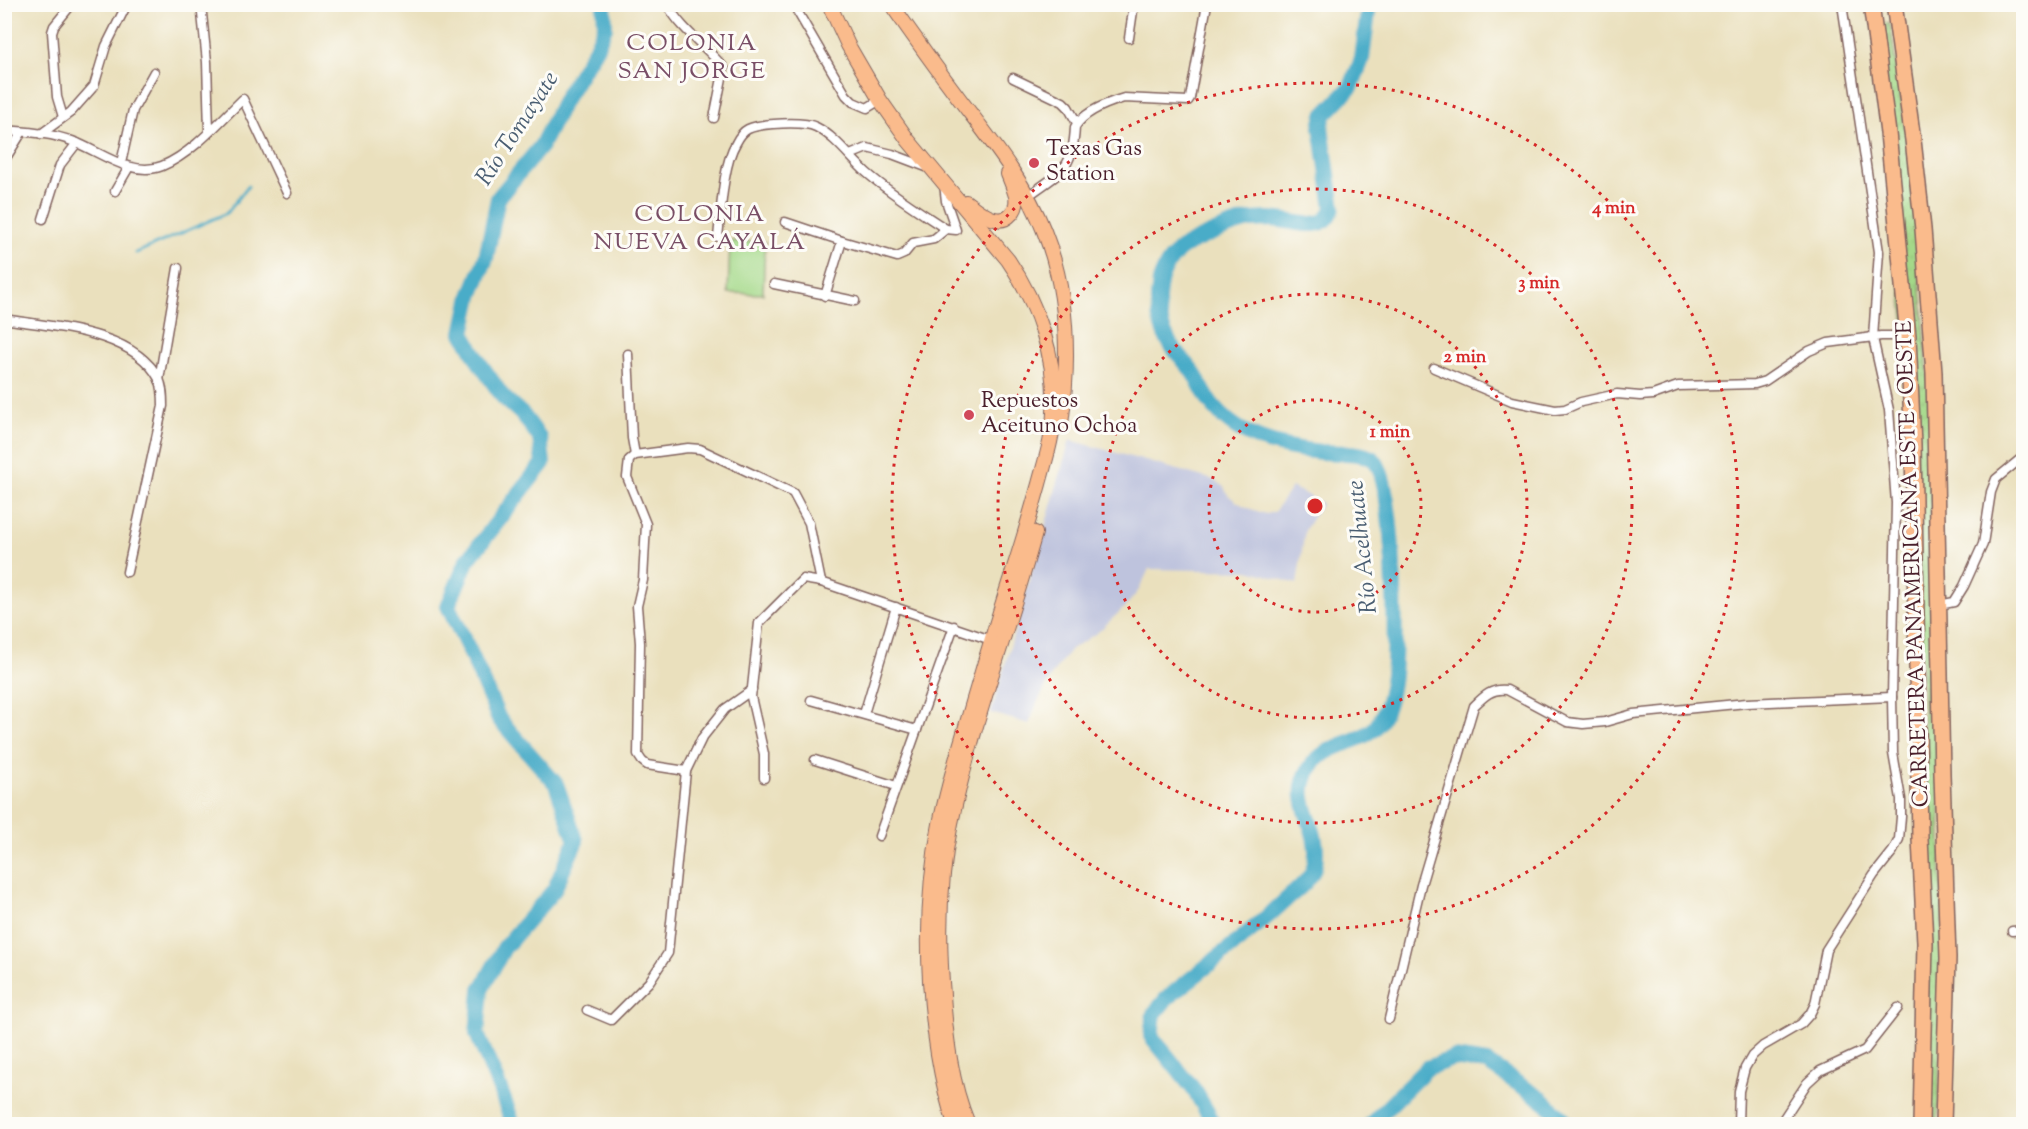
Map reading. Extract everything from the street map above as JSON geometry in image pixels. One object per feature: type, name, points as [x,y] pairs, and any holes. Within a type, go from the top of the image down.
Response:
[{"type":"highway","name":"CARRETERA PANAMERICANA ESTE - OESTE","points":[[1871,4],[1888,133],[1908,336],[1913,445],[1920,838],[1925,943],[1921,1125]]},
{"type":"highway","name":"CARRETERA PANAMERICANA ESTE - OESTE","points":[[1895,12],[1915,152],[1931,319],[1936,422],[1942,774],[1948,958],[1943,1125]]},
{"type":"highway","points":[[1875,26],[1877,18],[1883,14],[1892,15],[1895,12]]},
{"type":"main road","points":[[829,4],[848,45],[880,100],[932,170],[1008,260],[1025,288],[1045,336],[1054,397],[1050,445],[956,759],[940,824],[932,878],[929,912],[929,967],[933,1022],[944,1088],[955,1125]]},
{"type":"main road","points":[[840,4],[848,45]]},
{"type":"main road","points":[[884,4],[908,28]]},
{"type":"main road","points":[[891,4],[1001,153],[1028,196],[1044,231],[1059,280],[1065,320],[1067,362],[1055,458],[950,824],[939,932],[945,1024],[953,1074],[968,1125]]},
{"type":"main road","points":[[948,188],[990,217],[998,219],[1010,215],[1015,208],[1016,197],[1001,153]]},
{"type":"street","points":[[63,117],[57,97],[52,32],[54,26],[72,4]]},
{"type":"street","points":[[41,134],[88,96],[94,86],[106,46],[127,4]]},
{"type":"street","points":[[201,4],[207,62],[209,131]]},
{"type":"street","points":[[667,4],[688,32],[724,68],[714,118]]},
{"type":"street","points":[[793,4],[846,95],[853,102],[867,108],[880,100]]},
{"type":"street","points":[[1129,38],[1134,4]]},
{"type":"street","points":[[1028,196],[1063,169],[1071,157],[1077,123],[1086,115],[1124,98],[1188,101],[1196,70],[1207,4]]},
{"type":"street","points":[[1738,1125],[1739,1091],[1745,1068],[1752,1056],[1763,1046],[1801,1024],[1810,1014],[1815,1004],[1826,950],[1899,839],[1901,799],[1893,753],[1896,503],[1890,410],[1873,338],[1879,252],[1842,4]]},
{"type":"street","points":[[115,191],[125,165],[133,110],[154,72]]},
{"type":"street","points":[[1013,78],[1063,102],[1077,123]]},
{"type":"street","points":[[4,130],[41,134],[77,143],[125,165],[151,169],[162,166],[190,149],[243,99],[287,194]]},
{"type":"street","points":[[718,237],[729,160],[734,145],[740,135],[755,127],[810,124],[819,128],[891,192],[946,229],[956,230],[946,201],[948,188]]},
{"type":"street","points":[[4,161],[22,132]]},
{"type":"street","points":[[892,154],[898,153],[903,148],[903,132]]},
{"type":"street","points":[[43,219],[60,165],[77,143]]},
{"type":"street","points":[[850,155],[867,148],[892,154],[932,170]]},
{"type":"street","points":[[785,222],[897,257],[904,254],[913,243],[934,239],[946,229]]},
{"type":"street","points":[[825,296],[842,241]]},
{"type":"street","points":[[127,572],[163,406],[159,380],[178,268]]},
{"type":"street","points":[[774,284],[855,302]]},
{"type":"street","points":[[4,319],[87,333],[112,340],[136,354],[159,380]]},
{"type":"street","points":[[1434,368],[1512,401],[1545,408],[1565,409],[1581,402],[1610,396],[1653,395],[1678,386],[1755,384],[1765,381],[1809,351],[1828,343],[1881,336],[1908,336]]},
{"type":"street","points":[[628,354],[632,438],[635,455]]},
{"type":"street","points":[[686,771],[647,765],[638,754],[640,643],[637,606],[643,580],[646,524],[627,477],[628,460],[635,455],[688,448],[700,449],[793,493],[809,523],[821,582]]},
{"type":"street","points":[[1939,605],[1954,602],[1964,586],[1983,544],[1991,492],[1996,479],[2024,456]]},
{"type":"street","points":[[764,778],[764,754],[751,697],[759,623],[803,579],[821,582],[991,640]]},
{"type":"street","points":[[864,714],[896,607]]},
{"type":"street","points":[[879,836],[954,626]]},
{"type":"street","points":[[1389,1019],[1421,885],[1474,706],[1486,694],[1497,688],[1507,690],[1567,722],[1583,724],[1605,722],[1633,714],[1748,703],[1892,697]]},
{"type":"street","points":[[586,1010],[611,1020],[649,982],[668,953],[686,771],[702,738],[725,709],[752,690]]},
{"type":"street","points":[[811,700],[917,730]]},
{"type":"street","points":[[815,760],[896,786]]},
{"type":"street","points":[[2012,931],[2024,930]]},
{"type":"street","points":[[1780,1125],[1807,1083],[1820,1071],[1865,1050],[1898,1008]]},
{"type":"shaded area","points":[[1070,440],[1214,480],[1224,487],[1228,495],[1237,502],[1266,514],[1274,512],[1292,487],[1322,503],[1305,530],[1297,584],[1252,571],[1149,569],[1139,590],[1127,605],[1097,633],[1071,649],[1053,673],[1029,724],[991,713]]},
{"type":"green space","points":[[1882,23],[1890,24],[1912,176],[1929,388],[1943,928],[1938,1124],[1926,1124],[1926,849],[1918,488],[1880,26]]},
{"type":"green space","points":[[730,241],[765,242],[763,294],[728,293]]},
{"type":"waterway","name":"Río Tomayate","points":[[513,1124],[477,1034],[481,990],[504,948],[554,890],[576,841],[556,784],[499,719],[448,606],[467,561],[543,463],[540,438],[523,415],[503,397],[479,362],[463,333],[471,296],[486,258],[498,198],[541,146],[564,100],[596,48],[605,27],[604,4]]},
{"type":"waterway","name":"Río Acelhuate","points":[[1214,1124],[1195,1091],[1151,1036],[1154,1014],[1167,998],[1260,923],[1303,885],[1311,874],[1316,859],[1315,841],[1303,801],[1305,780],[1310,768],[1317,759],[1336,747],[1372,731],[1381,719],[1388,700],[1394,657],[1393,560],[1386,494],[1380,471],[1373,459],[1355,454],[1291,448],[1249,434],[1225,419],[1211,403],[1165,334],[1158,308],[1158,295],[1161,278],[1177,252],[1220,230],[1252,220],[1276,219],[1316,224],[1328,218],[1333,208],[1321,127],[1324,115],[1351,87],[1362,59],[1369,4]]},
{"type":"waterway","points":[[136,253],[227,213],[248,186]]},
{"type":"waterway","name":"Río Acelhuate","points":[[1371,1124],[1427,1068],[1454,1058],[1487,1063],[1543,1100],[1568,1124]]},
{"type":"place","name":"Texas Gas Station","points":[[1034,163]]},
{"type":"place","name":"Repuestos Aceituno Ochoa","points":[[969,415]]},
{"type":"district","name":"COLONIA SAN JORGE","points":[[692,58]]},
{"type":"district","name":"COLONIA NUEVA CAYALÁ","points":[[700,229]]}]
